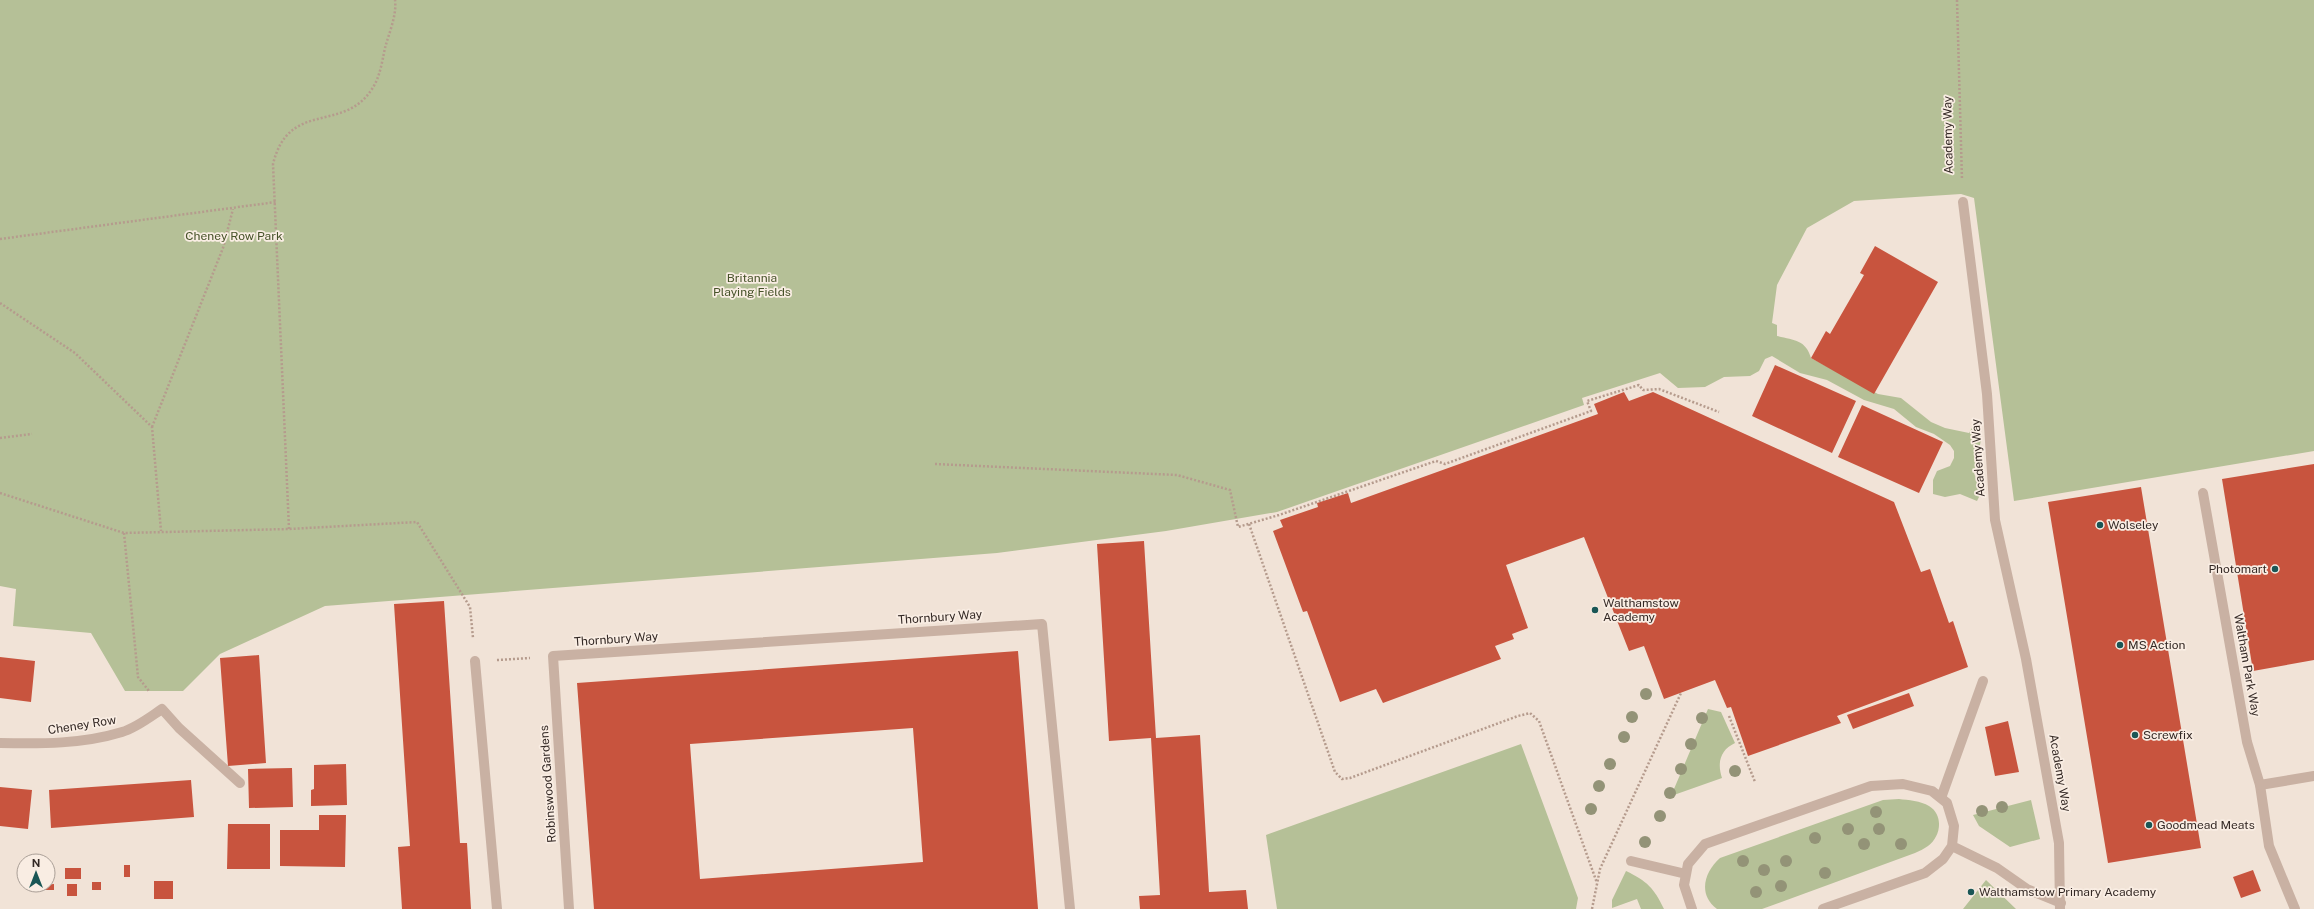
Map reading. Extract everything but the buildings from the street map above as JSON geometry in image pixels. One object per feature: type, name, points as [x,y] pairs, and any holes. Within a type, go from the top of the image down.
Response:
[{"type":"street","name":"Academy Way","points":[[1963,202],[1987,394],[1995,520],[2026,659],[2059,843],[2061,906]]},
{"type":"street","name":"Waltham Park Way","points":[[2203,493],[2247,742],[2260,785],[2269,846],[2295,909]]},
{"type":"street","name":"Thornbury Way","points":[[553,656],[1042,624],[1070,909]]},
{"type":"street","name":"Robinswood Gardens","points":[[553,656],[569,909]]},
{"type":"street","points":[[475,662],[497,909]]},
{"type":"street","points":[[1941,798],[1983,681]]},
{"type":"street","points":[[162,710],[179,728],[240,783]]},
{"type":"street","name":"Cheney Row","points":[[0,743],[46,744],[124,732],[162,710]]},
{"type":"street","points":[[2260,785],[2314,776]]},
{"type":"street","points":[[1692,909],[1684,885],[1688,864],[1705,844],[1871,786],[1903,784],[1932,791],[1947,803],[1954,826],[1952,846],[1943,859],[1925,873],[1823,909]]},
{"type":"street","points":[[1952,846],[1997,868],[2027,889],[2061,906]]},
{"type":"street","points":[[1631,861],[1686,874]]},
{"type":"path","points":[[290,529],[276,202],[273,164],[278,145],[290,130],[346,110],[361,101],[372,90],[382,63],[392,21],[395,0]]},
{"type":"path","name":"Academy Way","points":[[1957,0],[1963,202]]},
{"type":"path","points":[[0,239],[89,226],[233,209],[276,202]]},
{"type":"path","points":[[161,531],[152,427],[223,248],[233,209]]},
{"type":"path","points":[[0,304],[75,353],[152,427]]},
{"type":"path","points":[[935,464],[1177,475],[1230,490],[1238,527],[1436,461],[1445,464],[1460,459],[1591,411],[1587,401],[1639,385],[1643,390],[1659,389],[1719,412]]},
{"type":"path","points":[[0,438],[32,434]]},
{"type":"path","points":[[0,493],[124,533],[290,529],[417,522],[470,607],[475,662],[553,656]]},
{"type":"path","points":[[1249,524],[1335,772],[1342,779],[1350,778],[1518,716],[1530,713],[1539,721],[1597,883]]},
{"type":"path","points":[[124,533],[138,677],[162,710]]},
{"type":"path","points":[[1592,909],[1597,883],[1606,853],[1680,692]]},
{"type":"path","points":[[1729,716],[1755,782]]},
{"type":"green space","name":"Britannia Playing Fields","points":[[0,0],[2314,0],[2314,451],[2014,501],[1974,198],[1961,194],[1854,201],[1807,228],[1777,285],[1772,323],[1777,325],[1777,336],[1803,344],[1809,352],[1811,358],[1878,394],[1901,398],[1931,422],[1945,428],[1969,433],[1973,426],[1979,425],[1981,440],[1974,473],[1981,493],[1977,501],[1960,494],[1945,497],[1933,494],[1933,480],[1937,471],[1950,466],[1954,458],[1954,451],[1950,445],[1934,434],[1916,427],[1894,409],[1864,400],[1827,380],[1800,373],[1772,356],[1765,359],[1759,371],[1750,376],[1724,377],[1705,387],[1678,388],[1660,373],[1582,398],[1584,405],[1277,512],[1166,531],[997,553],[325,606],[220,654],[183,691],[125,691],[91,633],[13,626],[16,589],[0,586]]},
{"type":"green space","points":[[1708,709],[1721,712],[1735,743],[1726,749],[1721,758],[1720,767],[1722,778],[1671,796]]},
{"type":"green space","points":[[1521,744],[1578,898],[1576,909],[1277,909],[1266,835]]},
{"type":"green space","points":[[1899,799],[1926,804],[1934,810],[1937,815],[1939,826],[1936,837],[1922,850],[1762,909],[1717,909],[1707,897],[1705,883],[1707,876],[1710,869],[1720,858],[1883,800]]},
{"type":"green space","points":[[2031,800],[2040,839],[2010,847],[1979,826],[1973,815]]},
{"type":"green space","points":[[1626,871],[1645,882],[1653,890],[1664,909],[1641,909],[1637,899],[1612,908],[1612,900]]},
{"type":"green space","points":[[1986,880],[2016,909],[1963,909]]},
{"type":"place","name":"Wolseley","points":[[2100,525]]},
{"type":"place","name":"Photomart","points":[[2275,569]]},
{"type":"place","name":"Walthamstow Academy","points":[[1595,610]]},
{"type":"place","name":"MS Action","points":[[2120,645]]},
{"type":"place","name":"Screwfix","points":[[2135,735]]},
{"type":"place","name":"Goodmead Meats","points":[[2149,825]]},
{"type":"place","name":"Walthamstow Primary Academy","points":[[1971,892]]},
{"type":"park label","name":"Cheney Row Park","points":[[234,236]]}]
